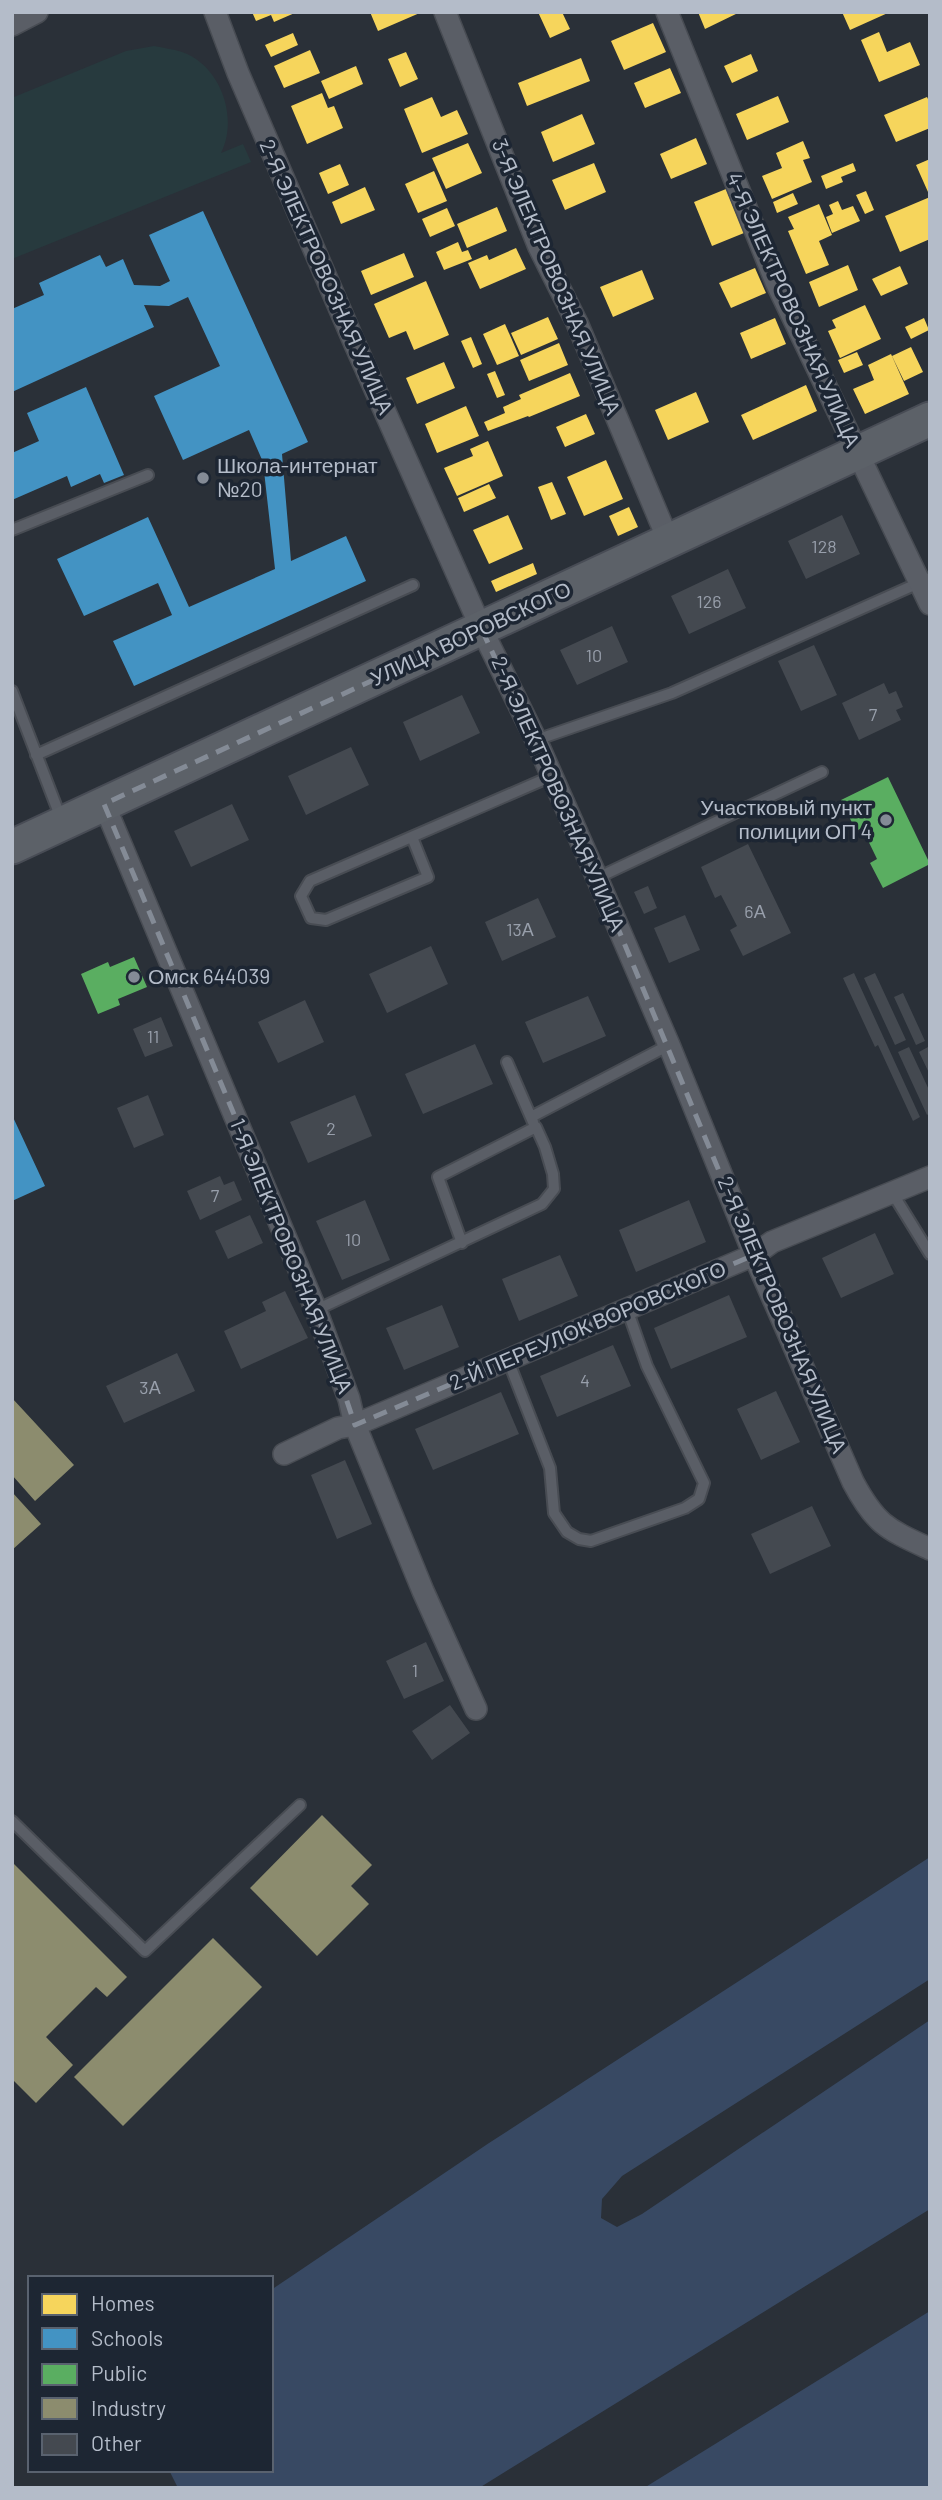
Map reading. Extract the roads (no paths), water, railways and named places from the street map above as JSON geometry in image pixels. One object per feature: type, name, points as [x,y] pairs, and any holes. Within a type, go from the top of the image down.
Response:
[{"type":"main road","name":"УЛИЦА ВОРОВСКОГО","points":[[12,847],[930,419]]},
{"type":"street","points":[[12,25],[37,12]]},
{"type":"street","name":"2-Я ЭЛЕКТРОВОЗНАЯ УЛИЦА","points":[[215,12],[248,99],[482,630],[536,740],[597,878],[669,1045],[754,1255],[853,1482],[866,1507],[878,1521],[930,1549]]},
{"type":"street","name":"3-Я ЭЛЕКТРОВОЗНАЯ УЛИЦА","points":[[445,12],[539,247],[577,323],[669,542]]},
{"type":"street","name":"4-Я ЭЛЕКТРОВОЗНАЯ УЛИЦА","points":[[667,12],[776,282],[856,454],[925,580],[930,604]]},
{"type":"street","name":"1-Я ЭЛЕКТРОВОЗНАЯ УЛИЦА","points":[[104,804],[316,1310],[349,1399],[355,1425],[423,1591],[476,1709]]},
{"type":"street","name":"2-Й ПЕРЕУЛОК ВОРОВСКОГО","points":[[284,1454],[338,1428],[355,1425],[754,1255],[772,1241],[930,1177]]},
{"type":"lane","points":[[12,530],[148,475]]},
{"type":"lane","points":[[536,740],[672,692],[925,580]]},
{"type":"lane","points":[[36,755],[413,586]]},
{"type":"lane","points":[[12,691],[62,824]]},
{"type":"lane","points":[[597,878],[822,772]]},
{"type":"lane","points":[[412,837],[429,877],[326,920],[311,918],[301,896],[310,881],[552,776]]},
{"type":"lane","points":[[462,1243],[438,1177],[669,1045]]},
{"type":"lane","points":[[316,1310],[542,1204],[554,1189],[553,1174],[545,1147],[507,1062]]},
{"type":"lane","points":[[893,1194],[930,1254]]},
{"type":"lane","points":[[508,1360],[550,1468],[554,1513],[567,1532],[579,1539],[591,1541],[685,1508],[699,1499],[704,1483],[647,1366],[627,1309]]},
{"type":"lane","points":[[12,1821],[145,1951],[300,1805]]},
{"type":"water","points":[[930,1857],[930,1979],[622,2176],[602,2199],[601,2218],[617,2227],[642,2214],[930,2020],[930,2209],[479,2488],[178,2488],[170,2472],[273,2472],[273,2289],[489,2143]]},
{"type":"water","points":[[930,2311],[930,2488],[644,2488]]},
{"type":"place","name":"Школа-интернат №20","points":[[203,478]]},
{"type":"place","name":"Участковый пункт полиции ОП 4","points":[[886,820]]},
{"type":"place","name":"Омск 644039","points":[[134,977]]}]
